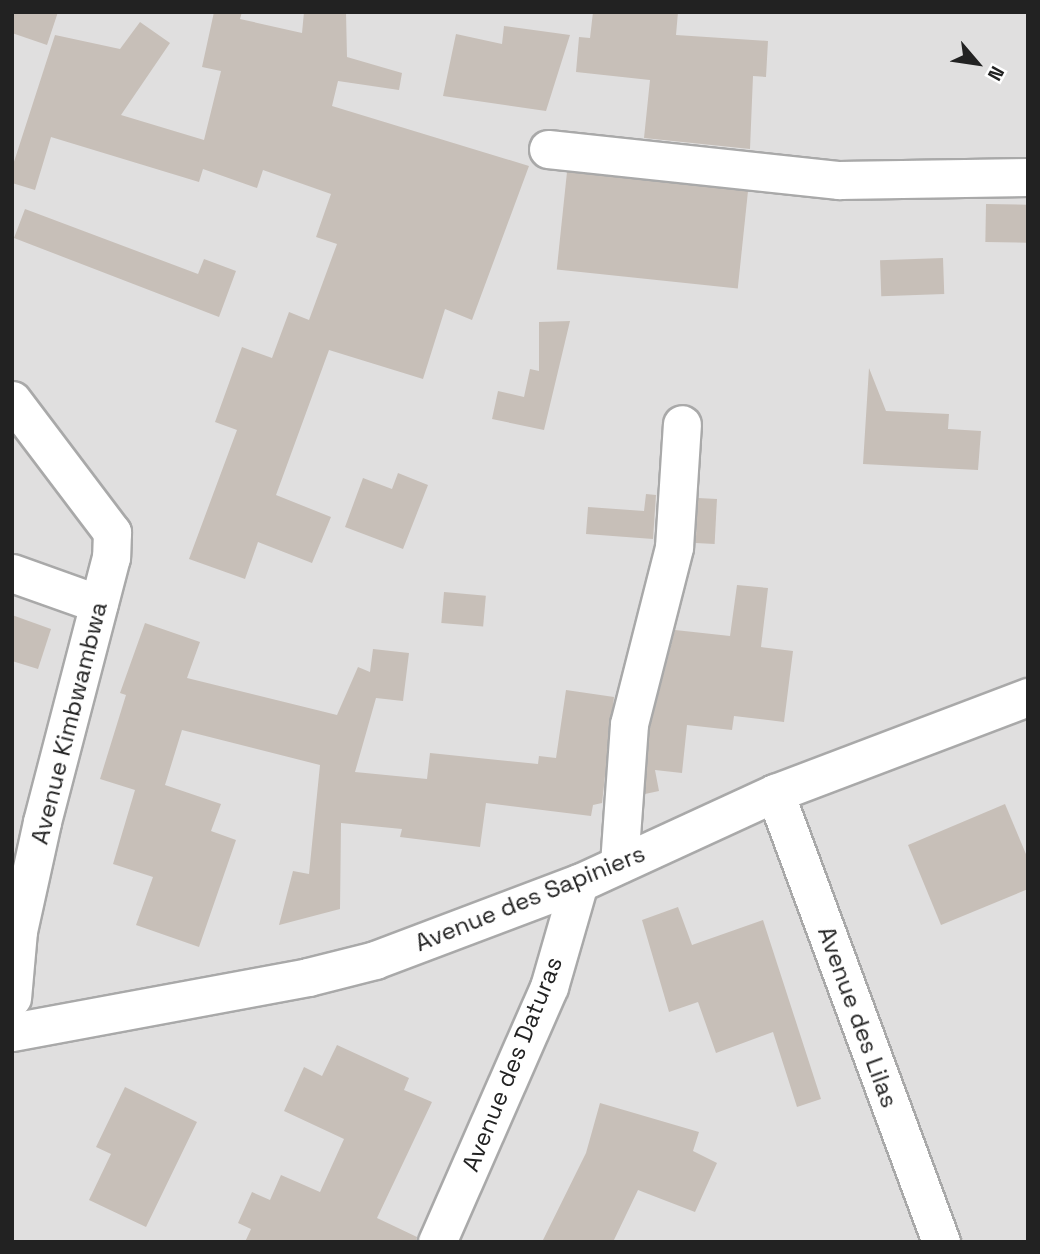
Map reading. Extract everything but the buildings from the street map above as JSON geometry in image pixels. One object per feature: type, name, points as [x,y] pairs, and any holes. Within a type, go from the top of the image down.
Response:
[{"type":"street","points":[[548,149],[839,180],[1028,177]]},
{"type":"street","name":"Avenue Kimbwambwa","points":[[12,400],[112,532],[111,557],[42,822],[18,931],[12,998]]},
{"type":"street","points":[[619,864],[629,724],[674,547],[682,424]]},
{"type":"street","points":[[12,573],[99,604]]},
{"type":"street","name":"Avenue des Sapiniers","points":[[12,1032],[375,960],[579,883],[775,793],[1028,697]]},
{"type":"street","name":"Avenue des Lilas","points":[[775,793],[941,1242]]},
{"type":"street","name":"Avenue des Daturas","points":[[437,1242],[549,987],[579,883]]},
{"type":"shaded area","points":[[12,12],[1028,12],[1028,1242],[12,1242]]}]
